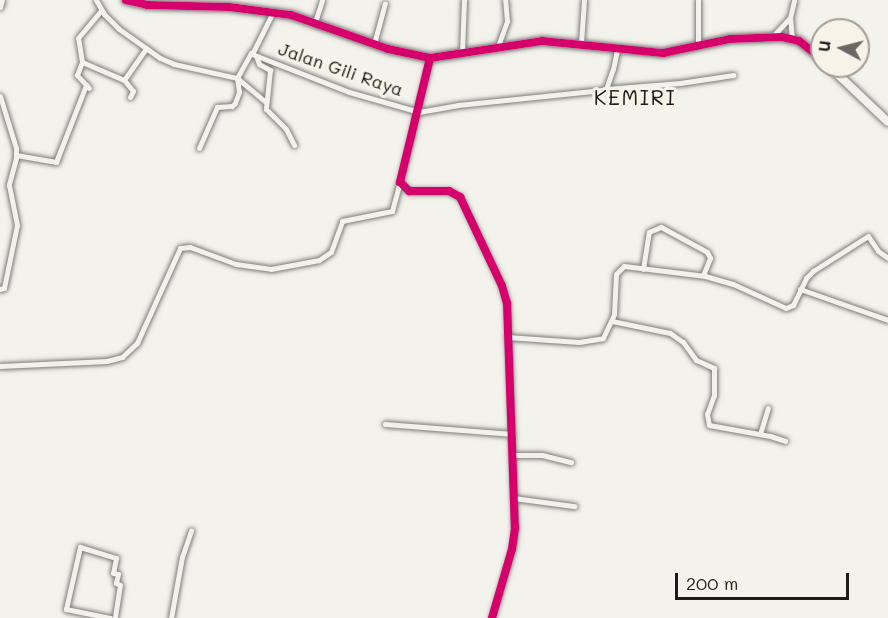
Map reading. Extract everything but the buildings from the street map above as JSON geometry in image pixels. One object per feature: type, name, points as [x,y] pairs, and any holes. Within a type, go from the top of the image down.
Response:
[{"type":"street","points":[[0,7],[2,0]]},
{"type":"street","points":[[96,0],[101,11],[146,48],[174,64],[237,78],[266,102]]},
{"type":"street","points":[[126,0],[147,5],[229,7],[273,12],[315,22],[374,44],[430,58],[542,41],[617,50],[670,53],[698,44],[730,39],[772,38],[792,39],[810,51]]},
{"type":"street","points":[[315,22],[322,0]]},
{"type":"street","points":[[462,52],[464,0]]},
{"type":"street","points":[[498,46],[507,21],[505,0]]},
{"type":"street","points":[[581,44],[584,0]]},
{"type":"street","points":[[698,0],[698,44]]},
{"type":"street","points":[[792,39],[790,18],[794,0]]},
{"type":"street","points":[[374,44],[385,3]]},
{"type":"street","points":[[16,155],[56,162],[88,86],[77,75],[82,62],[78,38],[101,11]]},
{"type":"street","name":"Jalan Gili Raya","points":[[273,12],[253,54],[350,92],[419,112],[458,105],[680,83],[733,75]]},
{"type":"street","points":[[772,38],[790,18]]},
{"type":"street","points":[[124,80],[146,48]]},
{"type":"street","points":[[606,89],[617,50]]},
{"type":"street","points":[[200,148],[217,107],[234,105],[239,92],[237,78],[253,54],[260,64],[270,70],[266,102],[268,113],[286,129],[294,145]]},
{"type":"street","points":[[0,366],[106,360],[122,357],[137,343],[180,248],[190,248],[236,264],[271,268],[319,260],[330,252],[342,221],[392,211],[419,112],[430,58]]},
{"type":"street","points":[[82,62],[124,80],[133,91],[130,97]]},
{"type":"street","points":[[842,78],[888,122]]},
{"type":"street","points":[[0,96],[16,155],[9,185],[17,225],[4,288],[0,289]]},
{"type":"street","points":[[400,182],[409,191],[450,191],[460,197],[502,286],[507,303],[513,434],[512,549],[492,618]]},
{"type":"street","points":[[642,269],[649,232],[661,227],[707,252],[710,258],[703,275]]},
{"type":"street","points":[[507,337],[592,341],[607,334],[612,321],[616,274],[624,266],[703,275],[733,284],[786,308],[793,305],[800,289],[813,271],[868,236],[878,251],[888,258]]},
{"type":"street","points":[[800,289],[888,320]]},
{"type":"street","points":[[612,321],[670,333],[680,339],[696,360],[716,371],[714,394],[707,414],[709,425],[785,441]]},
{"type":"street","points":[[760,434],[768,408]]},
{"type":"street","points":[[385,424],[513,434]]},
{"type":"street","points":[[512,455],[542,456],[571,462]]},
{"type":"street","points":[[514,498],[574,506]]},
{"type":"street","points":[[171,618],[182,556],[191,531]]},
{"type":"street","points":[[110,618],[66,609],[80,547],[116,558],[113,573],[118,574],[116,583],[120,585],[115,618]]},
{"type":"cycle path","points":[[126,0],[147,5],[229,7],[291,15],[388,49],[430,58],[542,41],[663,53],[730,39],[782,37],[799,41],[810,50]]},
{"type":"cycle path","points":[[430,58],[400,182],[409,191],[449,191],[460,197],[502,286],[507,303],[515,528],[512,549],[492,618]]},
{"type":"district","name":"KEMIRI","points":[[635,97]]}]
